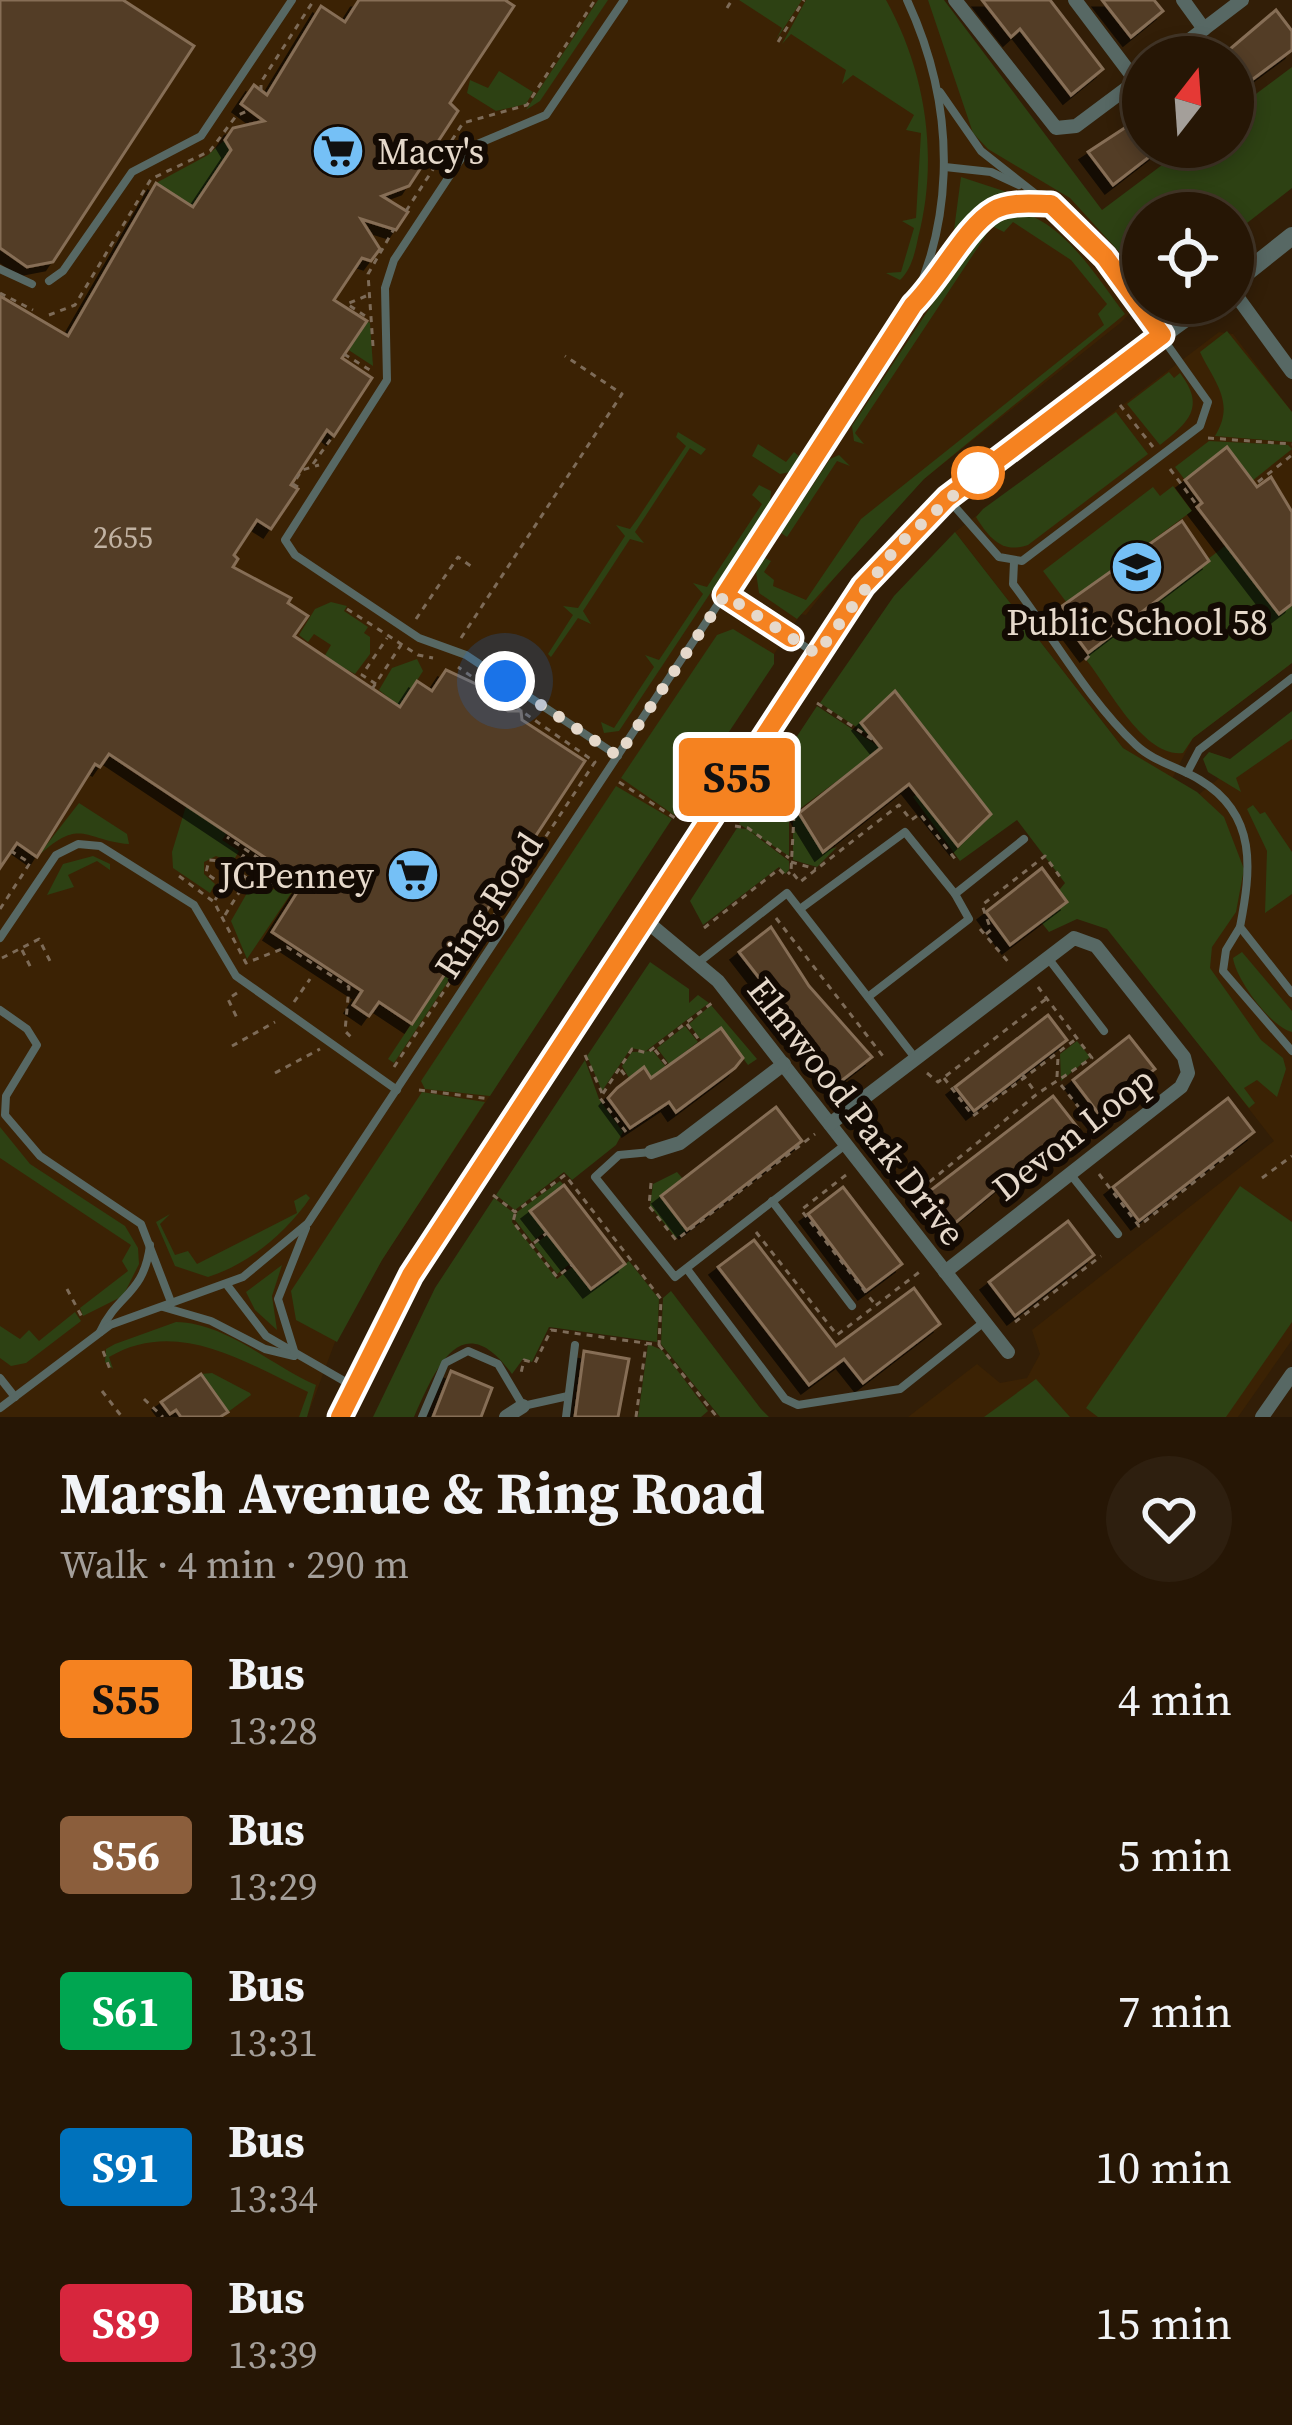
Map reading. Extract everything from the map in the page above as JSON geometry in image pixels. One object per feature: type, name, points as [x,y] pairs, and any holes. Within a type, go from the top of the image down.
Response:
[{"type":"street","points":[[955,0],[1056,128],[1076,126],[1122,92]]},
{"type":"street","points":[[1076,0],[1122,56]]},
{"type":"street","points":[[1183,0],[1204,29]]},
{"type":"street","points":[[1195,36],[1242,0]]},
{"type":"street","points":[[1254,269],[1292,236]]},
{"type":"street","points":[[1254,317],[1292,372]]},
{"type":"street","points":[[340,1417],[411,1275],[817,654],[898,545],[947,498],[1177,324]]},
{"type":"street","name":"Elmwood Park Drive","points":[[645,920],[699,962],[784,1064],[824,1128],[846,1144],[1008,1352]]},
{"type":"street","name":"Devon Loop","points":[[824,1128],[1047,957],[1074,938],[1089,940],[1188,1065],[1181,1088],[945,1272]]},
{"type":"street","points":[[651,1152],[680,1143],[784,1064]]},
{"type":"street","points":[[1262,1417],[1292,1374]]},
{"type":"street","points":[[506,1417],[523,1406]]},
{"type":"lane","points":[[49,281],[63,271],[132,172],[201,136],[292,0]]},
{"type":"lane","points":[[618,756],[454,647],[408,631],[295,555],[285,537],[387,380],[385,288],[407,238],[471,144],[546,115],[624,0]]},
{"type":"lane","name":"Ring Road","points":[[907,0],[939,89],[982,151],[1051,204],[1105,257],[1206,394],[1205,419],[1030,557],[1015,562]]},
{"type":"lane","name":"Ring Road","points":[[913,305],[932,259],[945,167],[939,89]]},
{"type":"lane","name":"Ring Road","points":[[945,167],[991,172],[1051,204]]},
{"type":"lane","name":"Ring Road","points":[[0,1408],[100,1332],[158,1305],[227,1285],[283,1248],[308,1223],[913,305],[994,210],[1051,204]]},
{"type":"lane","points":[[0,269],[32,284]]},
{"type":"lane","points":[[947,498],[1000,557],[1015,562],[1012,584],[1126,735],[1157,760],[1187,773],[1231,808],[1250,848],[1240,927],[1226,950],[1223,970],[1292,1051]]},
{"type":"lane","points":[[725,595],[817,654]]},
{"type":"lane","points":[[1187,773],[1199,750],[1292,678]]},
{"type":"lane","points":[[800,910],[905,832],[956,894],[969,919],[868,998]]},
{"type":"lane","points":[[956,894],[1024,839]]},
{"type":"lane","points":[[0,938],[56,855],[77,844],[100,846],[194,905],[236,976],[397,1090]]},
{"type":"lane","points":[[699,962],[787,893],[916,1059]]},
{"type":"lane","points":[[1240,927],[1292,993]]},
{"type":"lane","points":[[1047,957],[1104,1031]]},
{"type":"lane","points":[[0,1010],[27,1029],[37,1045],[6,1096],[5,1115],[40,1156],[136,1220],[171,1302]]},
{"type":"lane","points":[[651,1152],[619,1155],[595,1177],[675,1277],[846,1144]]},
{"type":"lane","points":[[1070,1174],[1118,1234]]},
{"type":"lane","points":[[772,1202],[851,1306]]},
{"type":"lane","points":[[296,1355],[278,1299],[308,1223]]},
{"type":"lane","points":[[100,1332],[112,1310],[138,1289],[150,1244]]},
{"type":"lane","points":[[687,1269],[785,1399],[798,1406],[900,1388],[984,1322]]},
{"type":"lane","points":[[227,1285],[254,1324],[296,1355],[352,1386]]},
{"type":"lane","points":[[158,1305],[211,1321],[265,1349],[296,1355]]},
{"type":"lane","points":[[566,1417],[575,1345]]},
{"type":"lane","points":[[422,1417],[445,1363],[468,1351],[498,1364],[523,1406],[568,1396]]},
{"type":"lane","points":[[0,1378],[14,1397]]},
{"type":"path","points":[[261,91],[260,82],[314,0]]},
{"type":"path","points":[[406,211],[464,123],[525,107],[595,0]]},
{"type":"path","points":[[727,8],[732,0]]},
{"type":"path","points":[[778,42],[804,0]]},
{"type":"path","points":[[50,314],[74,305],[147,183],[210,151],[236,116],[248,110],[238,105]]},
{"type":"path","points":[[0,293],[33,310]]},
{"type":"path","points":[[368,295],[348,302],[370,319]]},
{"type":"path","points":[[344,353],[373,372]]},
{"type":"path","points":[[460,638],[622,394],[565,356]]},
{"type":"path","points":[[1120,405],[1154,449]]},
{"type":"path","points":[[296,479],[298,487],[333,436]]},
{"type":"path","points":[[1208,439],[1292,444]]},
{"type":"path","points":[[1258,482],[1292,455]]},
{"type":"path","points":[[1170,469],[1199,508]]},
{"type":"path","points":[[415,620],[458,557],[476,569]]},
{"type":"path","points":[[347,609],[421,657],[439,658]]},
{"type":"path","points":[[388,636],[362,674],[374,686],[401,645]]},
{"type":"path","points":[[394,1067],[595,762],[451,662]]},
{"type":"path","points":[[817,703],[858,735],[875,741]]},
{"type":"path","points":[[619,782],[675,818]]},
{"type":"path","points":[[735,826],[748,828],[791,861],[817,869],[800,882],[791,871],[791,861],[794,815]]},
{"type":"path","points":[[224,886],[206,873],[206,864],[215,859],[265,890],[276,885],[277,877],[258,856],[227,837]]},
{"type":"path","points":[[214,902],[247,850]]},
{"type":"path","points":[[0,909],[30,863],[11,851]]},
{"type":"path","points":[[224,917],[258,856]]},
{"type":"path","points":[[986,934],[991,930],[982,904],[1045,856],[1063,881]]},
{"type":"path","points":[[704,928],[779,868],[786,876],[791,871]]},
{"type":"path","points":[[179,876],[214,902],[246,963],[286,947],[343,981],[350,993],[345,1031],[275,1073]]},
{"type":"path","points":[[774,916],[886,1060]]},
{"type":"path","points":[[969,919],[1010,964]]},
{"type":"path","points":[[2,958],[39,939],[50,961]]},
{"type":"path","points":[[21,948],[32,970]]},
{"type":"path","points":[[911,1197],[1037,1094],[1092,1058],[1037,986]]},
{"type":"path","points":[[237,994],[227,999],[237,1018]]},
{"type":"path","points":[[926,1072],[935,1083],[944,1078],[1046,998]]},
{"type":"path","points":[[602,1095],[632,1049],[647,1053],[712,1003]]},
{"type":"path","points":[[686,1023],[700,1041]]},
{"type":"path","points":[[345,1031],[352,1038]]},
{"type":"path","points":[[944,1078],[973,1116],[1003,1088],[1077,1038]]},
{"type":"path","points":[[654,1048],[668,1065]]},
{"type":"path","points":[[1058,1053],[1059,1081],[1097,1130]]},
{"type":"path","points":[[584,1055],[626,1132]]},
{"type":"path","points":[[620,1068],[628,1079]]},
{"type":"path","points":[[1024,1077],[1037,1094]]},
{"type":"path","points":[[419,1090],[490,1099]]},
{"type":"path","points":[[651,1183],[649,1206],[676,1240],[824,1128]]},
{"type":"path","points":[[1099,1174],[1139,1226],[1233,1150]]},
{"type":"path","points":[[1262,1178],[1292,1156]]},
{"type":"path","points":[[572,1265],[557,1277],[514,1222],[515,1212],[565,1174],[661,1299],[659,1345]]},
{"type":"path","points":[[848,1174],[800,1210],[876,1306]]},
{"type":"path","points":[[493,1195],[515,1212]]},
{"type":"path","points":[[748,1221],[837,1335],[922,1270]]},
{"type":"path","points":[[532,1244],[547,1233]]},
{"type":"path","points":[[1015,1322],[1101,1256]]},
{"type":"path","points":[[67,1289],[83,1319]]},
{"type":"path","points":[[520,1375],[524,1360],[535,1364],[551,1330],[646,1342],[659,1345],[717,1417]]},
{"type":"path","points":[[636,1417],[646,1342]]},
{"type":"path","points":[[104,1351],[111,1372]]},
{"type":"path","points":[[102,1391],[122,1417]]},
{"type":"path","points":[[144,1399],[164,1417]]},
{"type":"path","points":[[704,1417],[712,1411]]},
{"type":"shaded area","points":[[0,0],[928,0],[1122,251],[1122,321],[924,479],[862,542],[806,615],[801,614],[772,657],[773,664],[382,1260],[335,1342],[307,1417],[0,1417]]},
{"type":"shaded area","name":"Public School 58","points":[[1219,332],[1233,334],[1292,412],[1292,663],[1193,738],[1172,779],[1123,748],[955,532]]},
{"type":"shaded area","points":[[1292,720],[1292,1340],[1238,1417],[908,1417],[977,1364],[1000,1383],[1027,1378],[1040,1354],[1032,1330],[1274,1141],[1079,890]]},
{"type":"green space","points":[[598,0],[608,0],[540,101],[526,110]]},
{"type":"green space","points":[[739,0],[802,0],[776,40],[782,28]]},
{"type":"green space","points":[[806,0],[886,0],[911,56],[925,116],[927,177],[915,249],[900,280],[886,273],[901,272],[914,228],[902,221],[916,218],[921,133],[906,130],[914,115],[853,75],[842,84],[846,70],[791,34],[782,44]]},
{"type":"green space","points":[[928,0],[944,0],[1102,210],[1122,195],[1122,255],[1070,198],[988,149],[973,133]]},
{"type":"green space","points":[[1292,67],[1292,188],[1254,218],[1254,192],[1126,192],[1158,168],[1254,168],[1254,95]]},
{"type":"green space","points":[[499,71],[533,92],[526,104],[496,111],[467,93],[470,80],[488,88]]},
{"type":"green space","points":[[227,138],[233,147],[199,211],[156,183],[208,155]]},
{"type":"green space","points":[[961,177],[1016,195],[983,207],[952,245]]},
{"type":"green space","points":[[1016,211],[1064,238],[1091,268],[1122,316],[924,479],[797,619],[759,593],[756,572],[765,558],[771,561],[764,572],[774,580],[773,586],[806,600],[861,519],[1104,325],[1098,314],[1107,304],[1071,260],[1013,222],[1004,232],[992,226],[855,433],[864,444],[854,441],[852,426],[983,227],[998,215]]},
{"type":"green space","points":[[370,323],[373,366],[344,347]]},
{"type":"green space","points":[[1227,331],[1292,412],[1292,442],[1215,436],[1223,402],[1200,352]]},
{"type":"green space","points":[[1169,372],[1174,378],[1180,373],[1193,405],[1186,421],[1160,445],[1127,404]]},
{"type":"green space","points":[[1116,412],[1148,454],[1028,545],[1004,546],[991,537],[976,517],[983,509]]},
{"type":"green space","points":[[678,432],[706,449],[701,455],[690,448],[635,532],[644,543],[630,539],[583,611],[591,624],[578,618],[551,657],[548,654],[573,615],[563,606],[578,608],[625,536],[616,525],[630,529],[686,446],[676,437]]},
{"type":"green space","points":[[1209,441],[1292,449],[1252,481],[1227,448],[1185,480],[1175,467]]},
{"type":"green space","points":[[758,444],[786,462],[794,452],[800,457],[790,472],[780,474],[752,456]]},
{"type":"green space","points":[[839,455],[850,466],[837,461],[787,537],[781,533],[830,459]]},
{"type":"green space","points":[[759,485],[771,491],[770,503],[619,731],[604,733],[601,722],[614,728],[654,667],[645,655],[659,660],[703,594],[693,583],[707,587],[762,504],[752,495]]},
{"type":"green space","points":[[1173,486],[1192,511],[1067,603],[1043,571],[1153,487],[1160,496]]},
{"type":"green space","points":[[955,532],[1123,748],[1197,792],[1224,817],[1244,869],[1236,912],[1212,947],[1210,968],[1261,1040],[1283,1058],[1286,1069],[1277,1097],[1257,1080],[1244,1088],[1255,1103],[1249,1108],[1107,929],[1077,919],[1049,932],[1037,917],[1065,883],[1017,820],[960,861],[913,797],[917,794],[958,846],[991,814],[895,692],[861,722],[873,738],[820,703],[894,596]]},
{"type":"green space","points":[[1226,545],[1279,614],[1292,604],[1292,663],[1193,738],[1183,753],[1169,752],[1129,719],[1087,661],[1088,653]]},
{"type":"green space","points":[[331,602],[347,606],[344,611],[368,627],[364,633],[370,637],[370,654],[355,674],[324,657],[331,645],[314,634],[308,642],[299,635],[315,609]]},
{"type":"green space","points":[[733,629],[774,654],[774,664],[674,815],[621,778],[717,635]]},
{"type":"green space","points":[[417,659],[423,671],[400,707],[379,690],[392,668]]},
{"type":"green space","points":[[817,706],[881,748],[789,817],[789,856],[739,824]]},
{"type":"green space","points":[[1292,711],[1292,739],[1236,778],[1241,792],[1208,772],[1203,759],[1209,752],[1230,759]]},
{"type":"green space","points":[[616,786],[672,819],[490,1096],[425,1089],[421,1081]]},
{"type":"green space","points":[[79,803],[127,834],[129,844],[73,834],[37,857]]},
{"type":"green space","points":[[1253,805],[1260,814],[1265,812],[1292,852],[1292,894],[1265,913],[1267,851],[1247,809]]},
{"type":"green space","points":[[186,806],[227,833],[222,840],[239,851],[232,863],[216,856],[204,862],[204,874],[215,884],[210,893],[173,868],[172,852]]},
{"type":"green space","points":[[800,814],[823,852],[837,847],[817,867],[793,860],[793,819]]},
{"type":"green space","points":[[737,828],[747,829],[789,861],[789,870],[785,874],[779,867],[703,925],[690,901]]},
{"type":"green space","points":[[93,856],[110,864],[110,870],[97,861],[68,875],[74,887],[47,895],[63,864]]},
{"type":"green space","points":[[276,865],[294,877],[282,883],[294,889],[247,959],[231,921],[251,886],[267,892],[276,888]]},
{"type":"green space","points":[[461,949],[467,953],[394,1063],[388,1059]]},
{"type":"green space","points":[[1242,952],[1292,1011],[1292,1032],[1274,1021],[1247,990],[1233,958]]},
{"type":"green space","points":[[650,962],[689,989],[689,1003],[698,995],[709,1003],[646,1051],[631,1048],[602,1091],[587,1056]]},
{"type":"green space","points":[[711,1005],[757,1059],[748,1065],[721,1029],[701,1040],[689,1024]]},
{"type":"green space","points":[[685,1026],[698,1042],[669,1064],[657,1048]]},
{"type":"green space","points":[[1077,1041],[1090,1057],[1061,1081],[1060,1054]]},
{"type":"green space","points":[[653,1051],[666,1067],[651,1078],[643,1068],[629,1078],[622,1066],[632,1052]]},
{"type":"green space","points":[[585,1060],[599,1099],[623,1132],[616,1145],[572,1180],[564,1172],[515,1210],[496,1195]]},
{"type":"green space","points":[[422,1092],[485,1102],[382,1260],[337,1342],[296,1320],[291,1291]]},
{"type":"green space","points":[[0,1127],[30,1164],[125,1226],[138,1248],[139,1264],[123,1296],[83,1316],[80,1308],[128,1271],[122,1261],[131,1245],[0,1158]]},
{"type":"green space","points":[[677,1172],[683,1179],[661,1196],[687,1230],[676,1238],[650,1206],[653,1184]]},
{"type":"green space","points":[[560,1181],[564,1185],[546,1231],[532,1242],[515,1220],[517,1212]]},
{"type":"green space","points":[[1240,1186],[1292,1222],[1292,1322],[1226,1417],[1098,1417],[1086,1408]]},
{"type":"green space","points":[[306,1194],[310,1198],[278,1235],[238,1264],[208,1277],[175,1266],[156,1222],[170,1214],[160,1224],[175,1255],[188,1251],[197,1264],[297,1213],[294,1201]]},
{"type":"green space","points":[[494,1198],[514,1213],[512,1222],[557,1279],[573,1266],[591,1289],[629,1261],[659,1299],[657,1342],[549,1327],[532,1362],[523,1359],[512,1374],[494,1354],[464,1344],[441,1364],[414,1417],[373,1417],[435,1288]]},
{"type":"green space","points":[[548,1234],[571,1263],[557,1274],[534,1245]]},
{"type":"green space","points":[[282,1265],[272,1296],[277,1330],[255,1310],[246,1292]]},
{"type":"green space","points":[[671,1291],[769,1417],[720,1417],[661,1344],[663,1298]]},
{"type":"green space","points":[[75,1312],[81,1321],[26,1363],[11,1366],[0,1358],[0,1326],[20,1339],[29,1330],[39,1341]]},
{"type":"green space","points":[[176,1322],[231,1337],[316,1385],[307,1417],[299,1417],[308,1392],[210,1348],[160,1341],[109,1357],[113,1369],[105,1362],[106,1349]]},
{"type":"green space","points":[[648,1344],[662,1350],[708,1411],[701,1417],[638,1417]]},
{"type":"green space","points":[[212,1373],[251,1395],[228,1412],[201,1374]]},
{"type":"green space","points":[[1036,1379],[1070,1417],[984,1417]]},
{"type":"building","points":[[0,0],[123,0],[194,46],[53,262],[27,267],[0,248]]},
{"type":"building","points":[[359,0],[505,0],[514,6],[450,103],[458,111],[409,186],[382,196],[408,212],[396,230],[361,219],[380,249],[371,261],[362,258],[334,300],[367,321],[342,358],[372,378],[334,436],[327,430],[291,485],[298,489],[271,529],[257,520],[234,555],[238,559],[233,567],[291,598],[288,603],[308,616],[294,636],[400,707],[417,681],[432,691],[446,670],[495,693],[491,700],[508,711],[521,711],[522,720],[585,761],[412,1024],[379,1002],[369,1016],[353,1005],[362,991],[272,932],[303,883],[109,754],[100,767],[95,764],[37,857],[17,843],[0,868],[0,296],[68,336],[156,183],[193,207],[231,150],[225,140],[233,128],[264,121],[241,104],[254,85],[267,95],[321,6],[345,22]]},
{"type":"building","points":[[982,0],[1050,0],[1103,69],[1071,95],[1020,29],[1011,37]]},
{"type":"building","points":[[1102,0],[1154,0],[1163,11],[1130,36]]},
{"type":"building","points":[[1276,10],[1292,31],[1292,50],[1254,78],[1254,36],[1245,36]]},
{"type":"building","points":[[1122,130],[1122,168],[1135,168],[1113,185],[1088,152]]},
{"type":"building","points":[[1227,447],[1257,487],[1271,477],[1292,512],[1292,604],[1279,614],[1197,507],[1202,503],[1185,480]]},
{"type":"building","points":[[1182,521],[1209,561],[1088,653],[1068,626],[1074,622],[1062,606]]},
{"type":"building","points":[[895,691],[991,814],[958,846],[909,784],[823,852],[799,813],[881,748],[861,723]]},
{"type":"building","points":[[1042,868],[1067,902],[1010,945],[986,912]]},
{"type":"building","points":[[771,927],[809,986],[872,1057],[840,1082],[739,952]]},
{"type":"building","points":[[1048,1015],[1067,1040],[974,1111],[955,1087]]},
{"type":"building","points":[[721,1028],[743,1058],[735,1068],[676,1112],[669,1102],[630,1128],[608,1098],[617,1088],[644,1067],[651,1078]]},
{"type":"building","points":[[1129,1036],[1155,1069],[1098,1113],[1073,1080]]},
{"type":"building","points":[[1053,1096],[1078,1128],[1058,1144],[1055,1140],[948,1229],[922,1197]]},
{"type":"building","points":[[1228,1098],[1254,1132],[1139,1221],[1113,1187]]},
{"type":"building","points":[[776,1107],[802,1141],[687,1230],[661,1196]]},
{"type":"building","points":[[564,1185],[625,1264],[591,1289],[530,1211]]},
{"type":"building","points":[[843,1187],[902,1264],[866,1291],[808,1214]]},
{"type":"building","points":[[1068,1221],[1094,1255],[1015,1316],[989,1282]]},
{"type":"building","points":[[754,1240],[836,1346],[914,1288],[940,1324],[863,1383],[844,1359],[809,1385],[718,1267]]},
{"type":"building","points":[[584,1351],[629,1359],[618,1417],[575,1417]]},
{"type":"building","points":[[451,1371],[492,1388],[481,1417],[433,1417]]},
{"type":"building","points":[[201,1374],[228,1412],[220,1417],[181,1417],[176,1410],[170,1414],[161,1402]]},
{"type":"bus line","name":"S55","points":[[340,1417],[411,1275],[863,586],[947,498],[1162,335],[1105,257],[1051,204],[1005,206],[983,218],[940,278],[913,305],[725,595],[791,638]]},
{"type":"place","name":"Macy's","points":[[338,151]]},
{"type":"place","name":"Public School 58","points":[[1137,567]]},
{"type":"place","name":"JCPenney","points":[[413,875]]},
{"type":"route","points":[[505,681],[618,756],[725,595],[817,654],[863,586],[898,545],[994,459],[978,473]]}]
